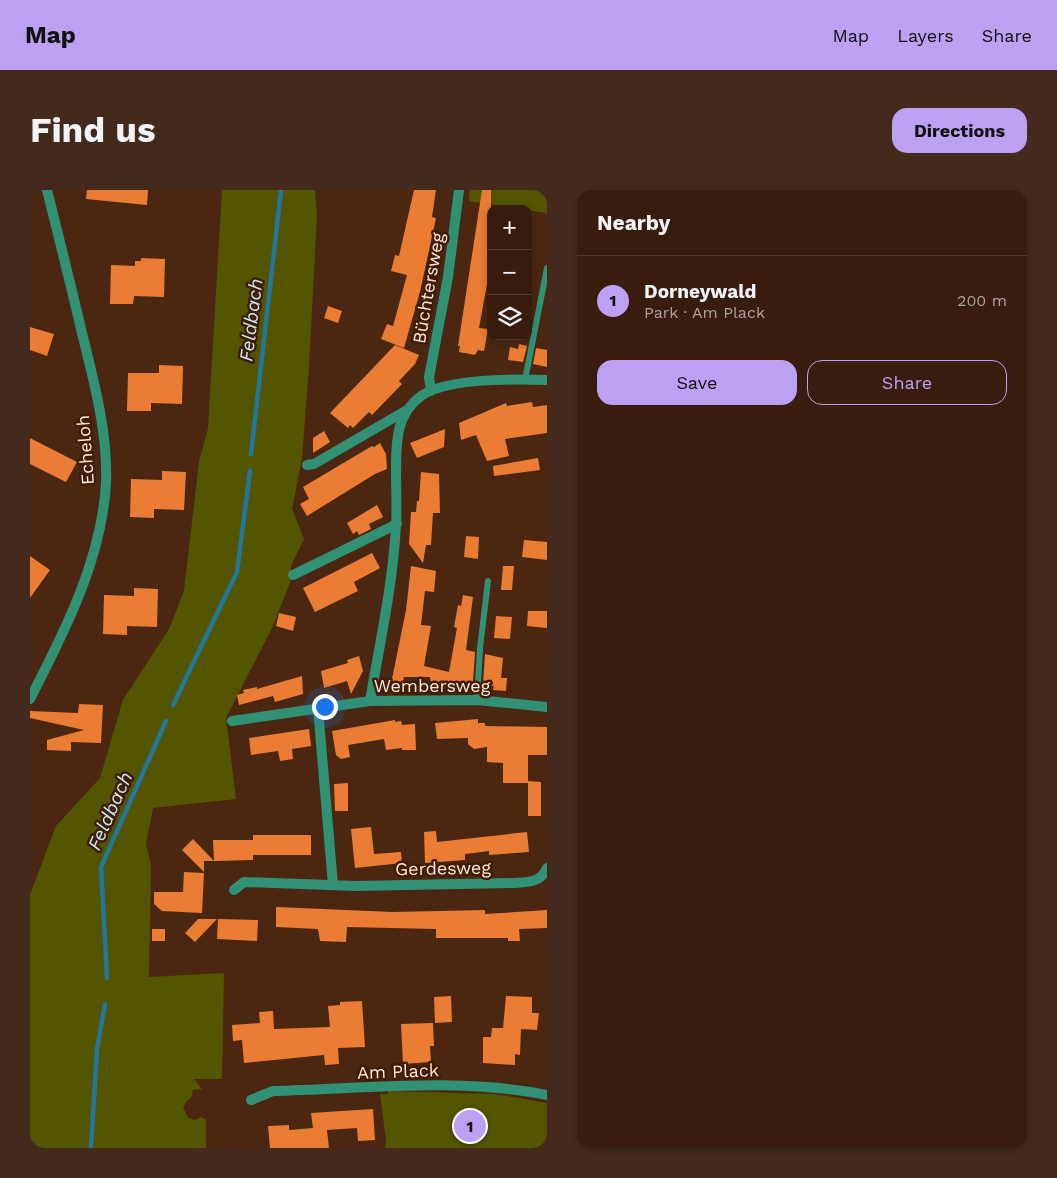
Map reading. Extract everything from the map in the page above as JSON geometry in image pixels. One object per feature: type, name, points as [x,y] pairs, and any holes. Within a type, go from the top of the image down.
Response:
[{"type":"street","name":"Echeloh","points":[[30,699],[50,660],[91,563],[101,524],[106,483],[100,413],[47,190]]},
{"type":"street","name":"Büchtersweg","points":[[431,390],[429,377],[448,277],[459,208],[459,190]]},
{"type":"street","points":[[306,465],[314,464],[407,410],[420,396],[431,390],[488,380],[547,380]]},
{"type":"street","points":[[370,701],[392,574],[396,524],[398,431],[407,410]]},
{"type":"street","points":[[294,575],[396,524]]},
{"type":"street","name":"Wembersweg","points":[[232,721],[370,701],[477,700],[547,707]]},
{"type":"street","points":[[318,708],[324,796],[334,885]]},
{"type":"street","name":"Gerdesweg","points":[[234,890],[244,882],[334,885],[528,882],[541,878],[547,868]]},
{"type":"street","name":"Am Plack","points":[[251,1100],[273,1091],[451,1085],[494,1086],[547,1095]]},
{"type":"lane","points":[[525,380],[547,268]]},
{"type":"lane","points":[[477,700],[480,648],[488,581]]},
{"type":"shaded area","points":[[222,190],[315,190],[317,215],[302,458],[292,509],[304,539],[291,566],[291,580],[273,626],[226,718],[236,799],[153,808],[146,844],[151,865],[149,977],[224,973],[222,1079],[194,1079],[202,1089],[193,1090],[191,1098],[183,1107],[188,1118],[195,1120],[201,1117],[206,1120],[206,1148],[30,1148],[30,895],[56,826],[100,778],[123,700],[169,629],[184,591],[199,462],[208,428]]},
{"type":"shaded area","points":[[470,190],[547,190],[547,213],[532,211],[532,205],[495,205],[469,201]]},
{"type":"shaded area","points":[[388,1091],[495,1094],[547,1103],[547,1148],[385,1148],[386,1140],[380,1094],[388,1094]]},
{"type":"building","points":[[87,190],[148,190],[147,205],[86,199]]},
{"type":"building","points":[[414,190],[436,190],[432,217],[436,218],[420,292],[404,348],[381,339],[387,324],[393,326],[407,275],[391,271],[395,255],[399,256]]},
{"type":"building","points":[[482,190],[491,190],[491,205],[487,205],[487,284],[479,328],[487,329],[484,351],[478,350],[475,355],[459,352],[460,346],[458,346]]},
{"type":"building","points":[[141,258],[165,259],[164,297],[134,296],[133,304],[110,304],[111,265],[135,266],[135,261],[141,261]]},
{"type":"building","points":[[328,306],[342,311],[338,323],[324,318]]},
{"type":"building","points":[[30,327],[54,334],[47,356],[30,350]]},
{"type":"building","points":[[519,344],[527,346],[523,362],[508,360],[510,347],[518,349]]},
{"type":"building","points":[[395,345],[419,355],[415,364],[399,381],[402,384],[372,415],[369,412],[353,428],[350,425],[348,428],[330,413]]},
{"type":"building","points":[[536,348],[547,350],[547,367],[533,364]]},
{"type":"building","points":[[159,365],[183,366],[182,404],[151,403],[151,411],[127,411],[128,373],[159,373]]},
{"type":"building","points":[[532,402],[533,407],[547,405],[547,433],[505,439],[509,456],[487,461],[476,435],[461,440],[459,423],[506,403],[507,406]]},
{"type":"building","points":[[445,429],[444,447],[417,458],[410,443]]},
{"type":"building","points":[[324,431],[330,442],[313,453],[313,438]]},
{"type":"building","points":[[30,438],[77,462],[66,482],[30,464]]},
{"type":"building","points":[[380,443],[386,454],[387,469],[375,474],[307,516],[300,504],[309,499],[303,487]]},
{"type":"building","points":[[538,458],[540,470],[494,476],[493,466]]},
{"type":"building","points":[[162,471],[186,472],[184,510],[154,509],[154,518],[130,517],[131,479],[162,480]]},
{"type":"building","points":[[421,472],[439,474],[440,513],[433,513],[431,545],[426,545],[423,563],[409,544],[411,512],[416,512],[417,501],[419,501]]},
{"type":"building","points":[[377,505],[383,517],[369,524],[371,529],[359,535],[357,531],[353,534],[347,523]]},
{"type":"building","points":[[466,536],[479,537],[478,559],[464,557]]},
{"type":"building","points":[[524,540],[547,542],[547,560],[522,557]]},
{"type":"building","points":[[372,553],[380,568],[354,582],[358,591],[315,612],[303,588]]},
{"type":"building","points":[[30,556],[50,570],[30,598]]},
{"type":"building","points":[[411,566],[436,571],[434,592],[425,591],[421,625],[431,626],[424,666],[449,672],[457,628],[454,627],[458,605],[461,606],[463,595],[473,597],[466,650],[475,652],[473,683],[456,681],[454,690],[431,683],[430,677],[404,677],[402,686],[391,684],[406,610]]},
{"type":"building","points":[[503,566],[514,566],[512,590],[501,590]]},
{"type":"building","points":[[134,588],[158,589],[157,627],[127,626],[127,635],[103,634],[104,595],[134,596]]},
{"type":"building","points":[[528,611],[547,611],[547,628],[527,626]]},
{"type":"building","points":[[279,613],[296,617],[293,631],[276,626]]},
{"type":"building","points":[[496,616],[512,617],[510,639],[494,638]]},
{"type":"building","points":[[485,654],[503,658],[501,678],[507,678],[506,691],[493,690],[494,686],[483,685]]},
{"type":"building","points":[[359,656],[363,671],[351,694],[347,681],[324,688],[321,671],[348,663],[347,660]]},
{"type":"building","points":[[302,676],[303,694],[275,702],[273,696],[239,705],[237,695],[244,693],[243,690],[257,687],[257,689]]},
{"type":"building","points":[[79,704],[103,705],[101,743],[71,742],[71,751],[47,750],[47,740],[84,730],[30,718],[30,711],[78,713]]},
{"type":"building","points":[[478,719],[478,723],[485,723],[485,726],[547,727],[547,755],[528,755],[528,783],[503,783],[503,763],[487,762],[487,747],[474,749],[468,744],[468,738],[437,739],[435,723]]},
{"type":"building","points":[[395,720],[395,722],[401,721],[402,725],[415,724],[416,750],[402,750],[402,748],[386,750],[384,739],[348,745],[350,757],[341,759],[336,755],[332,731]]},
{"type":"building","points":[[309,729],[311,746],[292,749],[293,759],[280,761],[278,751],[251,755],[249,738]]},
{"type":"building","points":[[528,781],[541,782],[541,816],[528,816]]},
{"type":"building","points":[[348,783],[348,811],[335,811],[334,784]]},
{"type":"building","points":[[371,827],[374,854],[401,852],[402,863],[355,868],[351,829]]},
{"type":"building","points":[[436,831],[437,842],[527,832],[529,852],[489,855],[489,851],[465,854],[465,860],[425,863],[424,832]]},
{"type":"building","points":[[253,835],[311,835],[311,855],[253,855],[253,860],[214,861],[213,840],[253,840]]},
{"type":"building","points":[[193,839],[214,861],[204,861],[204,872],[182,850]]},
{"type":"building","points":[[184,872],[204,873],[202,913],[162,911],[154,904],[154,892],[183,892]]},
{"type":"building","points":[[276,907],[392,912],[485,910],[485,914],[547,910],[547,928],[519,929],[520,941],[508,941],[508,938],[436,938],[436,929],[347,927],[346,942],[320,941],[318,929],[276,927]]},
{"type":"building","points":[[198,919],[217,919],[195,942],[185,933]]},
{"type":"building","points":[[218,919],[258,920],[257,941],[217,939]]},
{"type":"building","points":[[152,929],[165,929],[165,941],[152,941]]},
{"type":"building","points":[[451,996],[452,1022],[435,1023],[434,997]]},
{"type":"building","points":[[506,996],[532,997],[532,1013],[539,1013],[537,1030],[521,1029],[520,1055],[515,1054],[515,1065],[483,1063],[483,1037],[491,1037],[492,1028],[503,1028]]},
{"type":"building","points":[[362,1001],[365,1047],[338,1048],[339,1064],[325,1065],[324,1055],[244,1063],[242,1040],[233,1041],[232,1025],[260,1023],[259,1012],[273,1011],[274,1029],[330,1027],[328,1006],[340,1005],[340,1002]]},
{"type":"building","points":[[433,1023],[434,1046],[430,1046],[431,1062],[403,1064],[401,1024]]},
{"type":"building","points":[[373,1109],[375,1140],[358,1141],[357,1128],[327,1130],[329,1148],[270,1148],[268,1126],[289,1125],[289,1130],[313,1128],[311,1113]]},
{"type":"waterway","name":"Feldbach","points":[[251,454],[281,190]]},
{"type":"waterway","name":"Feldbach","points":[[173,705],[237,572],[250,471]]},
{"type":"waterway","name":"Feldbach","points":[[107,978],[101,867],[166,721]]},
{"type":"waterway","name":"Feldbach","points":[[91,1148],[97,1049],[105,1004]]},
{"type":"place","name":"Dorneywald","points":[[470,1126]]}]
